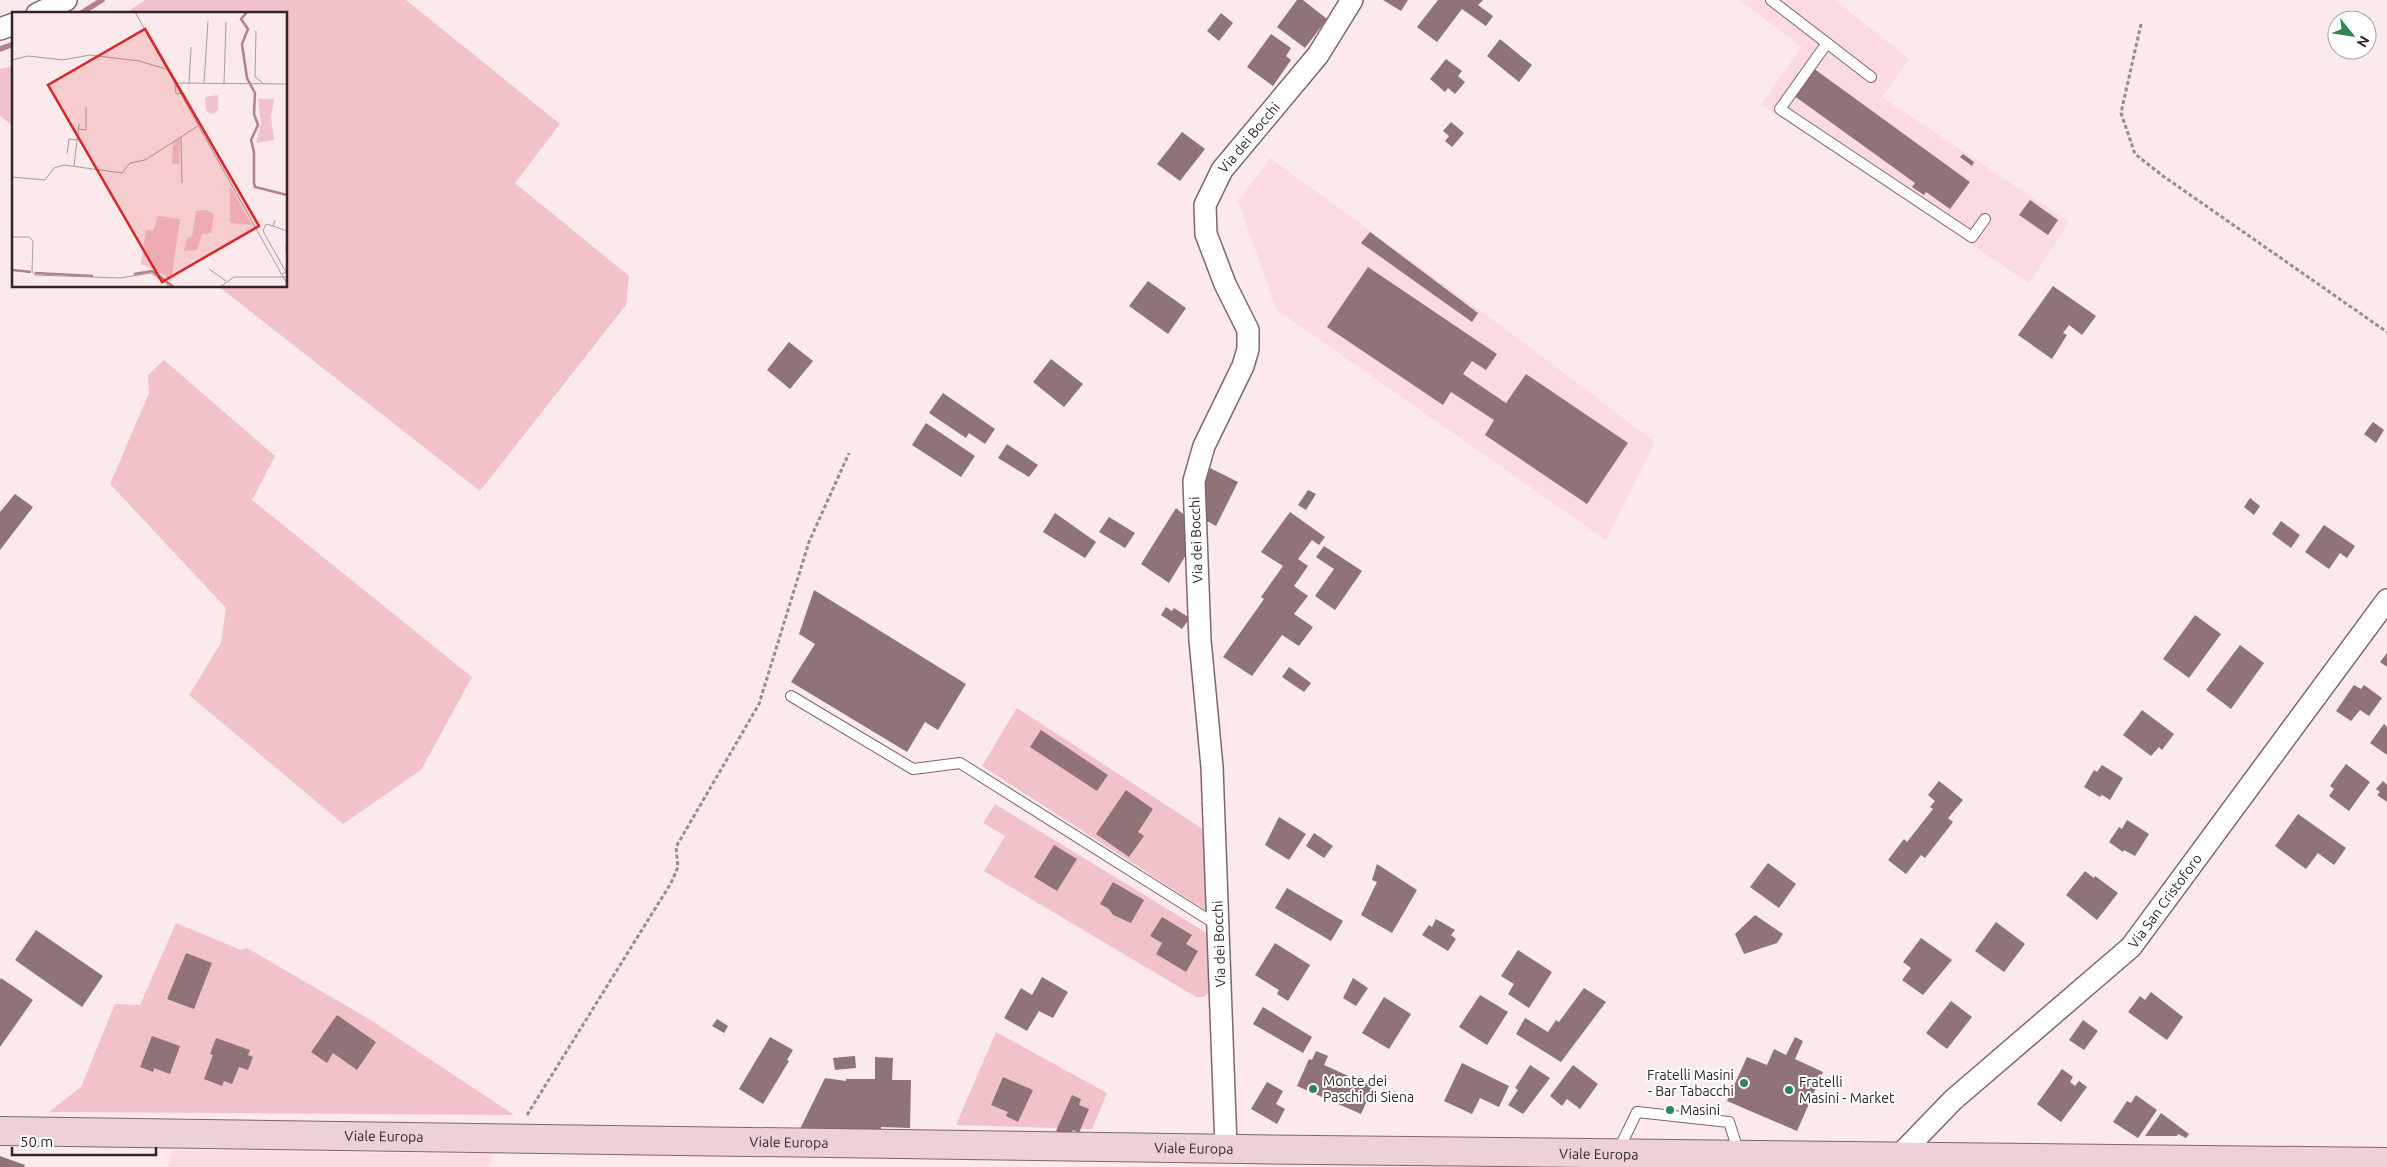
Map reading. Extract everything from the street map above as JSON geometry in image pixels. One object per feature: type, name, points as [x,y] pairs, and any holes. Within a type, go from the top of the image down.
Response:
[{"type":"main road","name":"Viale Europa","points":[[0,1131],[1226,1147],[1616,1154],[1736,1161],[1896,1159],[2387,1162]]},
{"type":"street","points":[[41,12],[66,0]]},
{"type":"street","name":"Via dei Bocchi","points":[[1226,1147],[1212,768],[1200,640],[1194,481],[1204,446],[1243,366],[1248,349],[1248,330],[1225,284],[1206,234],[1206,205],[1222,170],[1318,55],[1352,0]]},
{"type":"street","points":[[0,29],[12,25]]},
{"type":"street","name":"Via San Cristoforo","points":[[1896,1159],[1953,1100],[2131,947],[2387,600]]},
{"type":"lane","points":[[1771,0],[1871,77]]},
{"type":"lane","points":[[1827,43],[1780,109],[1972,237],[1984,219]]},
{"type":"lane","points":[[792,696],[913,769],[960,763],[1218,926]]},
{"type":"lane","points":[[1616,1154],[1638,1112],[1729,1122],[1736,1161]]},
{"type":"path","points":[[2142,24],[2121,113],[2135,154],[2163,176],[2387,332]]},
{"type":"path","points":[[512,1139],[672,883],[678,867],[676,847],[759,704],[809,542],[849,453]]},
{"type":"shaded area","points":[[145,0],[406,0],[560,124],[515,183],[629,276],[626,305],[480,491],[221,288],[288,288],[288,12],[127,12]]},
{"type":"shaded area","points":[[1739,0],[1835,0],[1909,59],[1882,97],[2069,222],[2029,283],[1761,104],[1802,47]]},
{"type":"shaded area","points":[[12,66],[12,125],[0,116],[0,69]]},
{"type":"shaded area","points":[[1270,158],[1504,328],[1655,442],[1606,540],[1277,310],[1238,201]]},
{"type":"shaded area","points":[[164,360],[275,456],[252,500],[472,677],[421,770],[343,824],[189,695],[221,643],[226,608],[110,484],[149,393],[148,375]]},
{"type":"shaded area","points":[[1017,708],[1206,831],[1210,913],[982,766]]},
{"type":"shaded area","points":[[995,804],[1210,935],[1210,991],[1204,997],[1196,997],[984,871],[1005,836],[983,823]]},
{"type":"shaded area","points":[[176,923],[241,950],[247,948],[369,1019],[514,1115],[49,1112],[81,1087],[115,1004],[140,1005]]},
{"type":"shaded area","points":[[996,1032],[1107,1093],[1092,1129],[956,1125]]},
{"type":"shaded area","points":[[173,1150],[494,1153],[488,1167],[168,1167]]},
{"type":"building","points":[[1297,0],[1303,0],[1327,19],[1305,48],[1277,27]]},
{"type":"building","points":[[1383,0],[1408,0],[1401,11]]},
{"type":"building","points":[[1438,0],[1483,0],[1478,5],[1493,16],[1486,26],[1462,9],[1437,42],[1417,27]]},
{"type":"building","points":[[1221,13],[1233,23],[1219,41],[1207,31]]},
{"type":"building","points":[[1271,34],[1291,48],[1286,56],[1291,60],[1273,86],[1247,67]]},
{"type":"building","points":[[1500,39],[1532,65],[1519,82],[1487,56]]},
{"type":"building","points":[[1446,59],[1462,71],[1458,76],[1465,82],[1455,94],[1448,88],[1445,92],[1430,79]]},
{"type":"building","points":[[1813,68],[1970,182],[1950,209],[1926,192],[1924,195],[1912,187],[1915,183],[1793,95]]},
{"type":"building","points":[[1451,122],[1464,133],[1452,147],[1445,141],[1449,136],[1443,131]]},
{"type":"building","points":[[1182,132],[1205,149],[1180,181],[1157,164]]},
{"type":"building","points":[[1963,154],[1974,162],[1972,166],[1960,157]]},
{"type":"building","points":[[2030,200],[2058,220],[2048,235],[2019,215]]},
{"type":"building","points":[[1370,232],[1478,313],[1472,322],[1361,243]]},
{"type":"building","points":[[1368,267],[1497,354],[1486,370],[1472,361],[1463,374],[1506,403],[1526,374],[1628,443],[1587,504],[1485,435],[1494,420],[1451,392],[1443,405],[1327,327]]},
{"type":"building","points":[[1148,281],[1186,308],[1168,334],[1129,306]]},
{"type":"building","points":[[2053,286],[2096,316],[2082,335],[2069,325],[2063,333],[2067,335],[2052,359],[2018,335]]},
{"type":"building","points":[[789,342],[813,361],[790,389],[767,370]]},
{"type":"building","points":[[1051,359],[1083,384],[1064,407],[1033,382]]},
{"type":"building","points":[[943,393],[995,429],[985,444],[969,433],[966,438],[929,413]]},
{"type":"building","points":[[2373,422],[2384,430],[2376,443],[2364,434]]},
{"type":"building","points":[[926,423],[975,456],[961,477],[912,445]]},
{"type":"building","points":[[1007,444],[1038,465],[1029,477],[998,458]]},
{"type":"building","points":[[1210,468],[1238,482],[1216,526],[1200,517],[1203,489]]},
{"type":"building","points":[[1308,490],[1316,494],[1306,510],[1298,505]]},
{"type":"building","points":[[15,494],[33,507],[0,550],[0,512]]},
{"type":"building","points":[[2250,498],[2260,506],[2254,515],[2244,507]]},
{"type":"building","points":[[1176,508],[1188,518],[1189,550],[1169,583],[1141,564]]},
{"type":"building","points":[[1290,512],[1325,537],[1319,545],[1312,540],[1298,559],[1308,566],[1294,586],[1308,596],[1294,614],[1313,627],[1299,646],[1282,635],[1252,676],[1223,657],[1264,599],[1261,597],[1283,566],[1261,552]]},
{"type":"building","points":[[1055,513],[1096,542],[1085,558],[1043,532]]},
{"type":"building","points":[[1109,517],[1135,533],[1125,548],[1099,532]]},
{"type":"building","points":[[2281,521],[2300,535],[2291,548],[2272,534]]},
{"type":"building","points":[[2324,525],[2355,546],[2347,558],[2340,553],[2329,569],[2305,552]]},
{"type":"building","points":[[1324,546],[1362,571],[1335,610],[1315,596],[1334,569],[1316,557]]},
{"type":"building","points":[[814,590],[966,684],[938,730],[925,722],[907,752],[791,682],[815,644],[799,634]]},
{"type":"building","points":[[1166,607],[1172,611],[1174,608],[1190,618],[1182,629],[1161,615]]},
{"type":"building","points":[[2195,615],[2221,634],[2189,678],[2163,659]]},
{"type":"building","points":[[2240,645],[2264,663],[2231,709],[2206,690]]},
{"type":"building","points":[[2387,653],[2387,667],[2380,662]]},
{"type":"building","points":[[1289,667],[1311,683],[1304,692],[1282,677]]},
{"type":"building","points":[[2354,685],[2361,689],[2364,685],[2382,698],[2369,716],[2360,710],[2351,721],[2336,711]]},
{"type":"building","points":[[2142,710],[2174,734],[2162,750],[2159,747],[2151,756],[2123,735]]},
{"type":"building","points":[[2384,724],[2387,727],[2387,755],[2370,743]]},
{"type":"building","points":[[1041,730],[1108,775],[1097,791],[1030,747]]},
{"type":"building","points":[[2346,764],[2370,782],[2349,811],[2329,796],[2334,789],[2330,786]]},
{"type":"building","points":[[2102,765],[2123,778],[2110,800],[2102,795],[2100,797],[2084,787],[2094,770],[2097,772]]},
{"type":"building","points":[[1939,781],[1963,800],[1948,818],[1953,822],[1925,858],[1921,855],[1906,874],[1888,860],[1904,839],[1907,842],[1933,809],[1930,807],[1935,801],[1928,795]]},
{"type":"building","points":[[2383,781],[2387,785],[2387,802],[2377,795],[2380,792],[2376,789]]},
{"type":"building","points":[[1126,790],[1153,809],[1138,832],[1144,836],[1129,857],[1096,834]]},
{"type":"building","points":[[2298,814],[2346,848],[2334,865],[2318,853],[2306,869],[2275,846]]},
{"type":"building","points":[[1279,817],[1306,834],[1289,860],[1265,845]]},
{"type":"building","points":[[2127,820],[2149,834],[2135,856],[2124,850],[2123,852],[2109,842],[2119,827],[2122,829]]},
{"type":"building","points":[[1314,833],[1333,846],[1324,858],[1306,846]]},
{"type":"building","points":[[1054,845],[1077,859],[1057,891],[1034,877]]},
{"type":"building","points":[[1768,863],[1796,884],[1779,908],[1750,887]]},
{"type":"building","points":[[1377,864],[1417,890],[1392,933],[1361,915],[1377,882],[1372,880]]},
{"type":"building","points":[[2085,871],[2118,893],[2097,920],[2066,895]]},
{"type":"building","points":[[1113,882],[1144,900],[1131,923],[1113,915],[1109,909],[1100,904]]},
{"type":"building","points":[[1287,888],[1343,921],[1331,941],[1275,908]]},
{"type":"building","points":[[1755,915],[1783,934],[1777,943],[1744,954],[1735,934]]},
{"type":"building","points":[[1162,917],[1192,935],[1186,944],[1198,951],[1186,972],[1156,954],[1162,943],[1150,936]]},
{"type":"building","points":[[1436,919],[1455,930],[1451,935],[1456,939],[1448,951],[1422,935],[1429,925],[1432,927]]},
{"type":"building","points":[[1996,922],[2025,944],[2004,972],[1975,951]]},
{"type":"building","points":[[36,930],[103,976],[82,1007],[15,960]]},
{"type":"building","points":[[1921,938],[1952,960],[1923,995],[1902,980],[1911,968],[1903,962]]},
{"type":"building","points":[[1275,943],[1310,965],[1288,1001],[1277,994],[1279,990],[1255,975]]},
{"type":"building","points":[[1518,950],[1552,972],[1529,1008],[1508,994],[1514,984],[1501,976]]},
{"type":"building","points":[[186,953],[212,963],[194,1009],[167,999]]},
{"type":"building","points":[[1042,977],[1068,992],[1053,1018],[1039,1011],[1027,1031],[1004,1018],[1021,988],[1032,995]]},
{"type":"building","points":[[1,978],[33,1000],[0,1047],[0,980]]},
{"type":"building","points":[[1353,978],[1368,988],[1356,1006],[1343,998]]},
{"type":"building","points":[[1584,988],[1606,1002],[1561,1062],[1516,1034],[1525,1018],[1548,1032],[1556,1020],[1559,1022]]},
{"type":"building","points":[[2151,992],[2183,1017],[2167,1040],[2128,1012],[2140,996],[2145,1000]]},
{"type":"building","points":[[1480,995],[1508,1012],[1487,1045],[1459,1027]]},
{"type":"building","points":[[1384,997],[1411,1014],[1389,1049],[1362,1033]]},
{"type":"building","points":[[1951,1001],[1972,1017],[1947,1049],[1926,1033]]},
{"type":"building","points":[[1263,1007],[1312,1037],[1303,1053],[1253,1024]]},
{"type":"building","points":[[337,1015],[376,1042],[357,1070],[333,1053],[327,1063],[311,1052]]},
{"type":"building","points":[[717,1019],[728,1026],[724,1033],[712,1026]]},
{"type":"building","points":[[2083,1020],[2098,1031],[2084,1050],[2069,1040]]},
{"type":"building","points":[[152,1036],[180,1046],[170,1074],[154,1068],[153,1072],[140,1067]]},
{"type":"building","points":[[770,1037],[793,1050],[787,1060],[789,1061],[763,1104],[739,1089]]},
{"type":"building","points":[[1795,1037],[1803,1041],[1795,1059],[1823,1072],[1797,1131],[1727,1101],[1747,1057],[1767,1065],[1774,1049],[1786,1055]]},
{"type":"building","points":[[216,1038],[250,1050],[248,1055],[253,1057],[248,1070],[239,1067],[232,1084],[224,1081],[222,1086],[204,1079],[213,1055],[210,1054]]},
{"type":"building","points":[[1316,1051],[1328,1056],[1324,1065],[1373,1087],[1361,1114],[1297,1086],[1309,1059],[1312,1060]]},
{"type":"building","points":[[855,1056],[856,1068],[835,1070],[833,1058]]},
{"type":"building","points":[[875,1057],[893,1058],[892,1080],[911,1080],[910,1128],[881,1127],[881,1131],[800,1129],[825,1078],[846,1081],[846,1079],[875,1079]]},
{"type":"building","points":[[1462,1063],[1509,1086],[1499,1107],[1480,1098],[1472,1114],[1444,1101]]},
{"type":"building","points":[[1530,1065],[1550,1078],[1523,1114],[1508,1105],[1518,1090],[1515,1088]]},
{"type":"building","points":[[1573,1065],[1598,1084],[1580,1109],[1567,1099],[1562,1106],[1550,1096]]},
{"type":"building","points":[[2062,1069],[2073,1077],[2070,1082],[2075,1086],[2079,1081],[2087,1087],[2061,1122],[2037,1104]]},
{"type":"building","points":[[1003,1077],[1033,1090],[1018,1122],[1006,1116],[1008,1112],[991,1105]]},
{"type":"building","points":[[1267,1082],[1283,1091],[1276,1104],[1285,1109],[1277,1124],[1251,1109]]},
{"type":"building","points":[[1072,1095],[1081,1099],[1079,1105],[1089,1109],[1079,1133],[1073,1130],[1070,1137],[1056,1131]]},
{"type":"building","points":[[2136,1095],[2157,1110],[2138,1138],[2113,1122],[2127,1101],[2131,1103]]},
{"type":"building","points":[[2161,1113],[2189,1134],[2186,1138],[2178,1134],[2177,1136],[2145,1136]]},
{"type":"building","points":[[0,1156],[25,1165],[24,1167],[0,1167]]},
{"type":"waterway","points":[[83,12],[102,0]]},
{"type":"waterway","points":[[0,49],[12,45]]},
{"type":"place","name":"Fratelli Masini - Bar Tabacchi","points":[[1744,1083]]},
{"type":"place","name":"Monte dei Paschi di Siena","points":[[1313,1089]]},
{"type":"place","name":"Fratelli Masini - Market","points":[[1789,1090]]},
{"type":"place","name":"Masini","points":[[1670,1110]]}]
